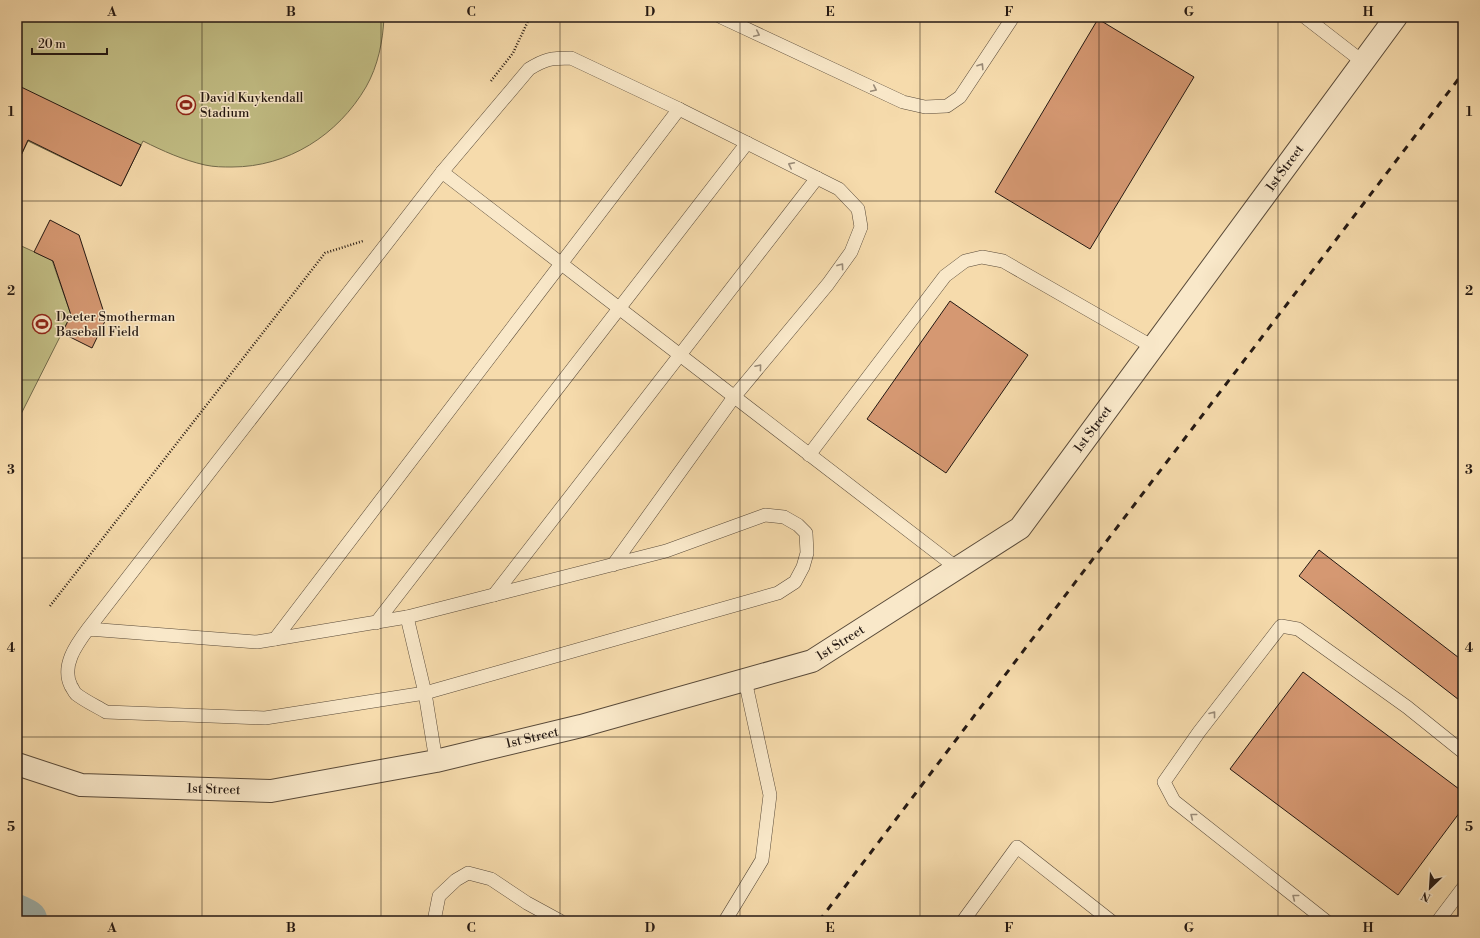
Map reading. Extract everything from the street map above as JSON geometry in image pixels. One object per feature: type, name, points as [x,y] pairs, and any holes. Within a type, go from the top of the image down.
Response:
[{"type":"street","name":"1st Street","points":[[17,764],[81,785],[271,791],[436,761],[581,726],[812,662],[1020,528],[1396,17]]},
{"type":"lane","points":[[721,17],[903,102],[925,107],[947,106],[960,97],[1013,17]]},
{"type":"lane","points":[[1305,17],[1363,62]]},
{"type":"lane","points":[[88,629],[257,642],[376,623],[407,617],[666,551],[765,515],[784,518],[798,525],[806,533],[807,553],[803,567],[795,582],[778,593],[425,693],[264,718],[106,712],[89,703],[75,693],[68,679],[69,662],[77,643],[442,172],[528,69],[542,60],[555,58],[571,58],[679,109],[839,189],[858,209],[861,227],[851,252],[828,284],[734,397],[613,564]]},
{"type":"lane","points":[[275,639],[679,109]]},
{"type":"lane","points":[[376,623],[747,143]]},
{"type":"lane","points":[[442,172],[957,568]]},
{"type":"lane","points":[[494,595],[816,178]]},
{"type":"lane","points":[[809,455],[945,276],[966,261],[982,256],[1003,261],[1153,347]]},
{"type":"lane","points":[[407,617],[425,693],[436,761]]},
{"type":"lane","points":[[1326,921],[1174,801],[1164,782],[1199,732],[1281,626],[1298,629],[1407,707],[1463,752]]},
{"type":"lane","points":[[725,921],[762,860],[770,795],[745,680]]},
{"type":"lane","points":[[963,921],[1017,847],[1111,921]]},
{"type":"lane","points":[[436,921],[435,916],[439,896],[456,880],[468,873],[491,879],[527,903],[560,921]]},
{"type":"lane","points":[[1438,921],[1463,888]]},
{"type":"path","points":[[488,84],[513,53],[530,17]]},
{"type":"path","points":[[50,606],[325,253],[364,241]]},
{"type":"shaded area","name":"David Kuykendall Stadium","points":[[17,17],[384,17],[379,53],[374,71],[366,87],[341,120],[310,145],[273,161],[253,166],[222,167],[208,166],[189,161],[143,141],[121,186],[28,141],[17,164]]},
{"type":"shaded area","name":"Deeter Smotherman Baseball Field","points":[[17,244],[52,260],[71,315],[17,422]]},
{"type":"building","points":[[1098,19],[1194,77],[1090,249],[995,192]]},
{"type":"building","points":[[17,85],[141,145],[121,186],[28,140],[17,164]]},
{"type":"building","points":[[50,220],[79,235],[106,319],[92,348],[62,333],[71,315],[53,261],[34,252]]},
{"type":"building","points":[[950,301],[1028,355],[946,473],[867,419]]},
{"type":"building","points":[[1319,550],[1463,661],[1463,703],[1299,576]]},
{"type":"building","points":[[1303,672],[1463,792],[1463,808],[1398,895],[1230,769]]},
{"type":"waterway","points":[[17,917],[25,921]]},
{"type":"railway","points":[[819,921],[1463,73]]},
{"type":"place","name":"David Kuykendall Stadium","points":[[186,105]]},
{"type":"place","name":"Deeter Smotherman Baseball Field","points":[[42,324]]}]
